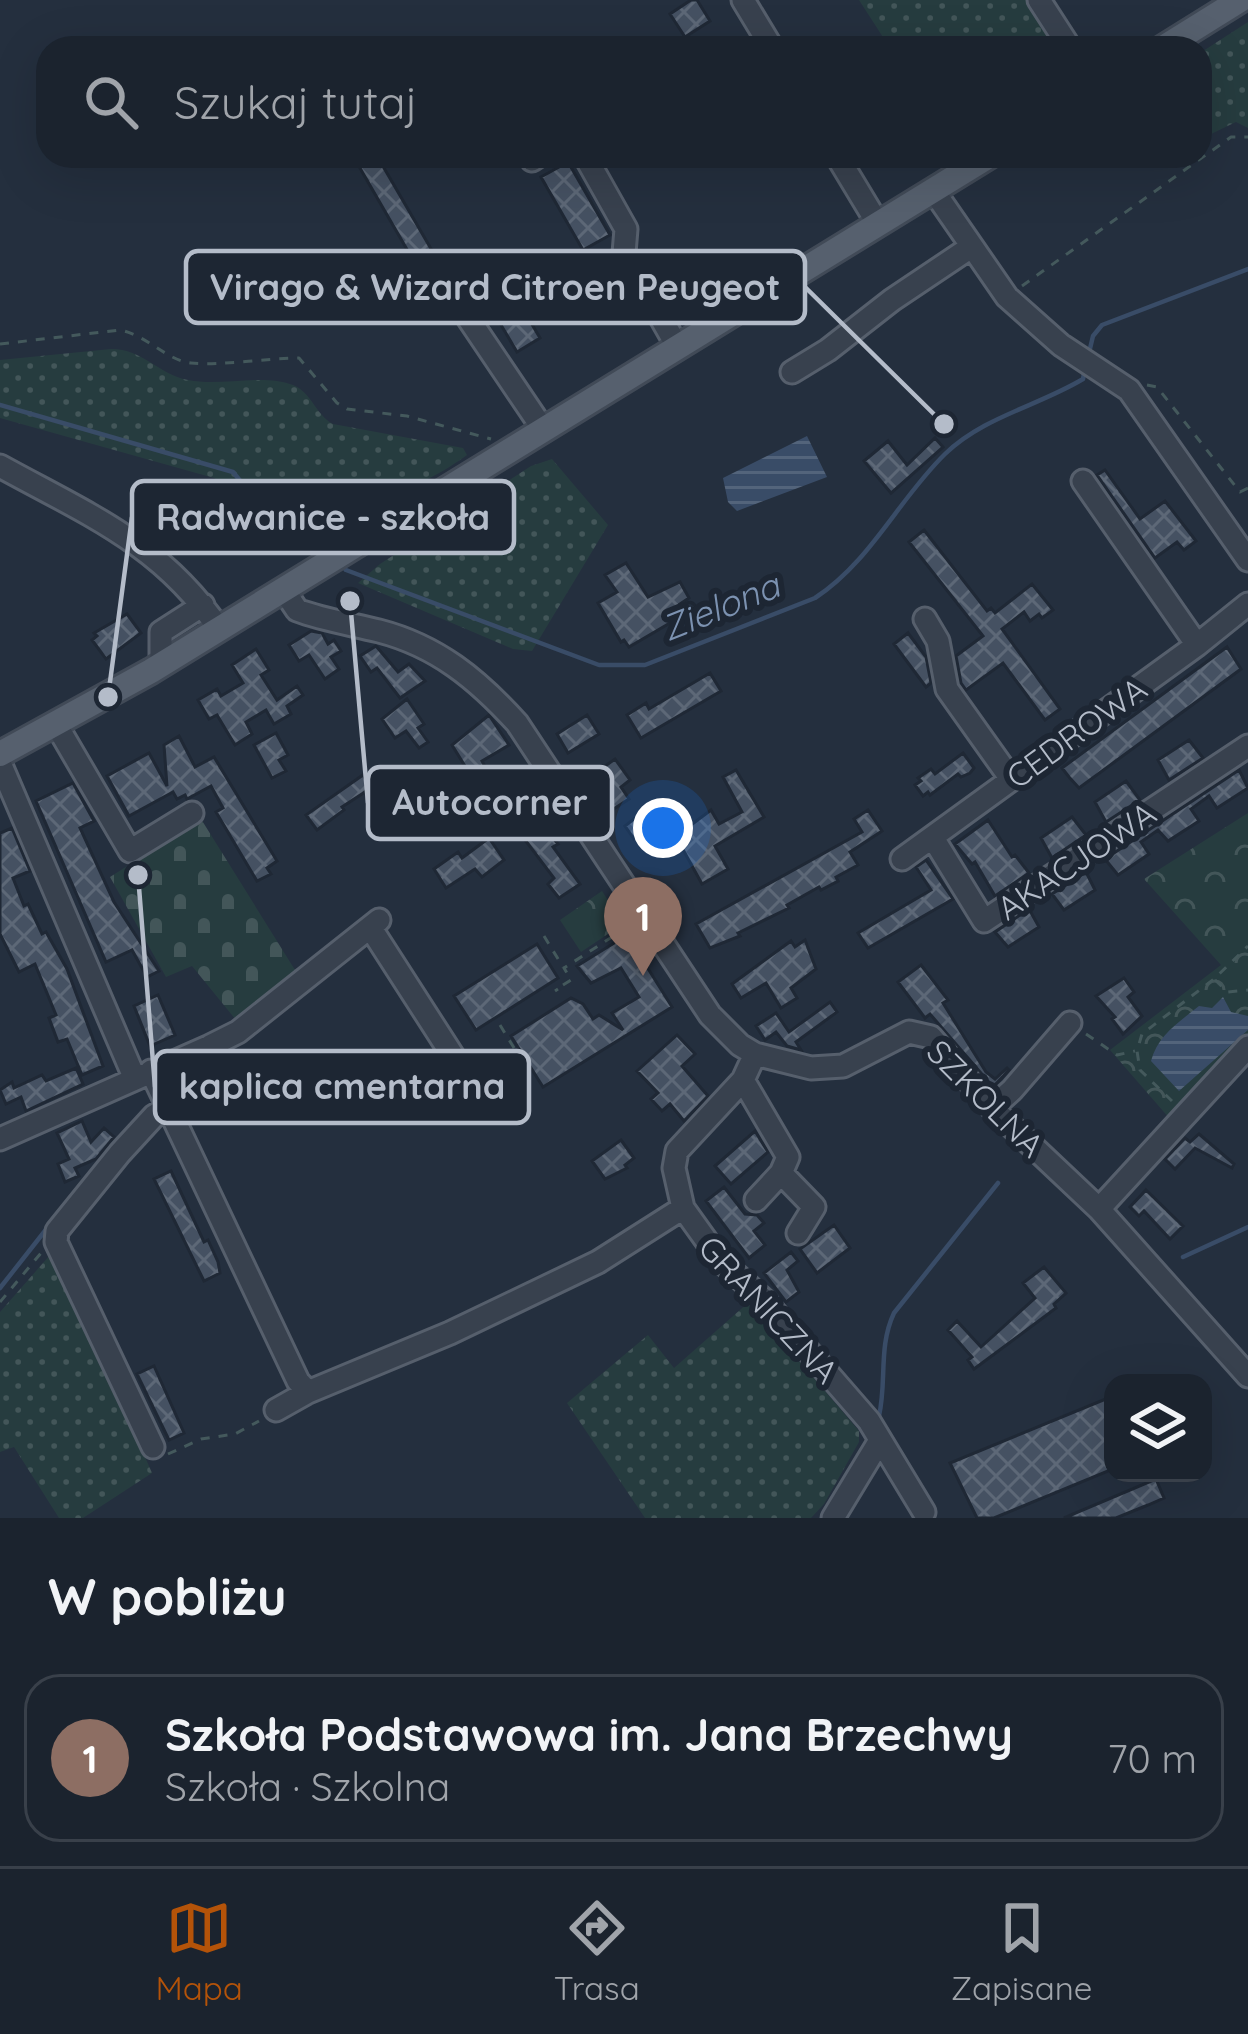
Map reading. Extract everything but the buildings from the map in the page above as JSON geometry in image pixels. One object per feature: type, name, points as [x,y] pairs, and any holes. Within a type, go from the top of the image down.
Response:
[{"type":"main road","points":[[1182,36],[1240,0]]},
{"type":"main road","points":[[0,759],[969,168]]},
{"type":"street","points":[[743,0],[765,36]]},
{"type":"street","points":[[1039,0],[1062,36]]},
{"type":"street","points":[[592,168],[626,229],[624,253],[677,346]]},
{"type":"street","points":[[844,168],[878,224]]},
{"type":"street","points":[[933,190],[1007,297],[1129,390],[1248,560]]},
{"type":"street","points":[[792,372],[971,247]]},
{"type":"street","points":[[435,269],[543,429]]},
{"type":"street","points":[[0,466],[133,539],[184,580],[219,629]]},
{"type":"street","points":[[1083,481],[1197,645]]},
{"type":"street","name":"SZKOLNA","points":[[283,589],[297,610],[413,641],[441,654],[476,681],[517,723],[710,1015],[740,1045],[792,1066],[834,1068],[909,1032],[935,1040],[992,1108],[1100,1209],[1248,1376]]},
{"type":"street","points":[[161,664],[161,632],[203,604]]},
{"type":"street","name":"CEDROWA","points":[[902,859],[1248,604]]},
{"type":"street","points":[[925,619],[938,641],[946,689],[1011,779]]},
{"type":"street","points":[[57,726],[130,851],[192,812]]},
{"type":"street","name":"AKACJOWA","points":[[933,838],[984,921],[1248,746]]},
{"type":"street","points":[[0,759],[143,1075],[167,1108],[298,1381],[308,1392]]},
{"type":"street","points":[[0,1138],[238,1032],[375,924],[471,1084]]},
{"type":"street","points":[[992,1108],[1070,1023]]},
{"type":"street","points":[[153,1447],[56,1242],[61,1223],[196,1074],[210,1046]]},
{"type":"street","points":[[1100,1209],[1248,1047]]},
{"type":"street","name":"GRANICZNA","points":[[755,1054],[742,1080],[677,1150],[674,1168],[683,1208],[721,1261],[764,1300],[869,1421],[924,1512]]},
{"type":"street","points":[[742,1080],[788,1157],[782,1173],[756,1200]]},
{"type":"street","points":[[782,1173],[814,1207],[798,1233]]},
{"type":"street","points":[[276,1410],[598,1262],[683,1208]]},
{"type":"street","points":[[833,1518],[879,1442]]},
{"type":"path","points":[[1212,151],[1231,137],[1248,137]]},
{"type":"path","points":[[1007,297],[1188,168]]},
{"type":"path","points":[[0,344],[120,330],[138,334],[171,357],[191,363],[299,358],[347,409],[445,425],[491,439],[502,455]]},
{"type":"path","points":[[1129,390],[1157,387],[1230,481],[1240,492],[1248,488]]},
{"type":"path","points":[[327,521],[359,506],[409,496]]},
{"type":"path","points":[[564,968],[646,915]]},
{"type":"path","points":[[544,936],[571,980],[559,988]]},
{"type":"path","points":[[1186,1113],[1147,1079],[1137,1051],[1146,1030],[1214,979],[1248,946]]},
{"type":"path","points":[[1240,953],[1248,960]]},
{"type":"path","points":[[1214,979],[1228,992],[1248,990]]},
{"type":"path","points":[[1070,1023],[1107,1051],[1118,1055],[1137,1051]]},
{"type":"path","points":[[500,1025],[522,1061]]},
{"type":"path","points":[[0,1302],[56,1242]]},
{"type":"path","points":[[153,1447],[164,1456],[201,1439],[224,1438],[276,1410]]},
{"type":"green space","points":[[859,0],[1030,0],[1053,36],[882,36]]},
{"type":"green space","points":[[1248,22],[1248,128],[1236,122],[1212,134],[1212,45]]},
{"type":"green space","points":[[111,349],[132,353],[188,380],[268,380],[293,385],[333,424],[463,448],[467,455],[429,478],[371,497],[308,484],[295,494],[310,528],[262,495],[248,501],[214,478],[0,418],[0,360]]},
{"type":"green space","points":[[552,459],[608,525],[532,651],[513,649],[358,583],[531,466]]},
{"type":"green space","points":[[1248,813],[1248,1035],[1170,1119],[1110,1050],[1221,965],[1144,879]]},
{"type":"green space","points":[[201,819],[295,970],[236,1020],[192,966],[166,977],[110,877]]},
{"type":"green space","points":[[602,891],[623,924],[581,952],[560,920]]},
{"type":"green space","points":[[50,1255],[61,1265],[152,1473],[83,1518],[59,1518],[14,1447],[0,1452],[0,1312]]},
{"type":"green space","points":[[749,1302],[859,1431],[859,1442],[811,1518],[645,1518],[567,1403],[648,1335],[674,1368]]},
{"type":"water","points":[[807,436],[827,477],[737,511],[728,502],[723,478]]},
{"type":"water","points":[[1223,997],[1231,1012],[1248,1016],[1248,1030],[1179,1091],[1151,1061],[1154,1052],[1199,1006],[1212,1008]]},
{"type":"waterway","name":"Zielona","points":[[1088,357],[1093,336],[1102,325],[1248,269]]},
{"type":"waterway","name":"Zielona","points":[[342,565],[599,665],[645,665],[815,598],[852,566],[928,472],[960,441],[1083,379],[1085,368]]},
{"type":"waterway","name":"Zielona","points":[[0,405],[233,472],[256,500],[330,552]]},
{"type":"waterway","points":[[879,1416],[886,1339],[894,1313],[998,1183]]},
{"type":"waterway","points":[[0,1288],[48,1227]]},
{"type":"waterway","points":[[1183,1257],[1248,1227]]},
{"type":"place","name":"Virago & Wizard Citroen Peugeot","points":[[944,424]]},
{"type":"place","name":"Autocorner","points":[[350,601]]},
{"type":"place","name":"Radwanice - szkoła","points":[[108,697]]},
{"type":"place","name":"kaplica cmentarna","points":[[138,875]]},
{"type":"place","name":"Szkoła Podstawowa im. Jana Brzechwy","points":[[643,976]]}]
